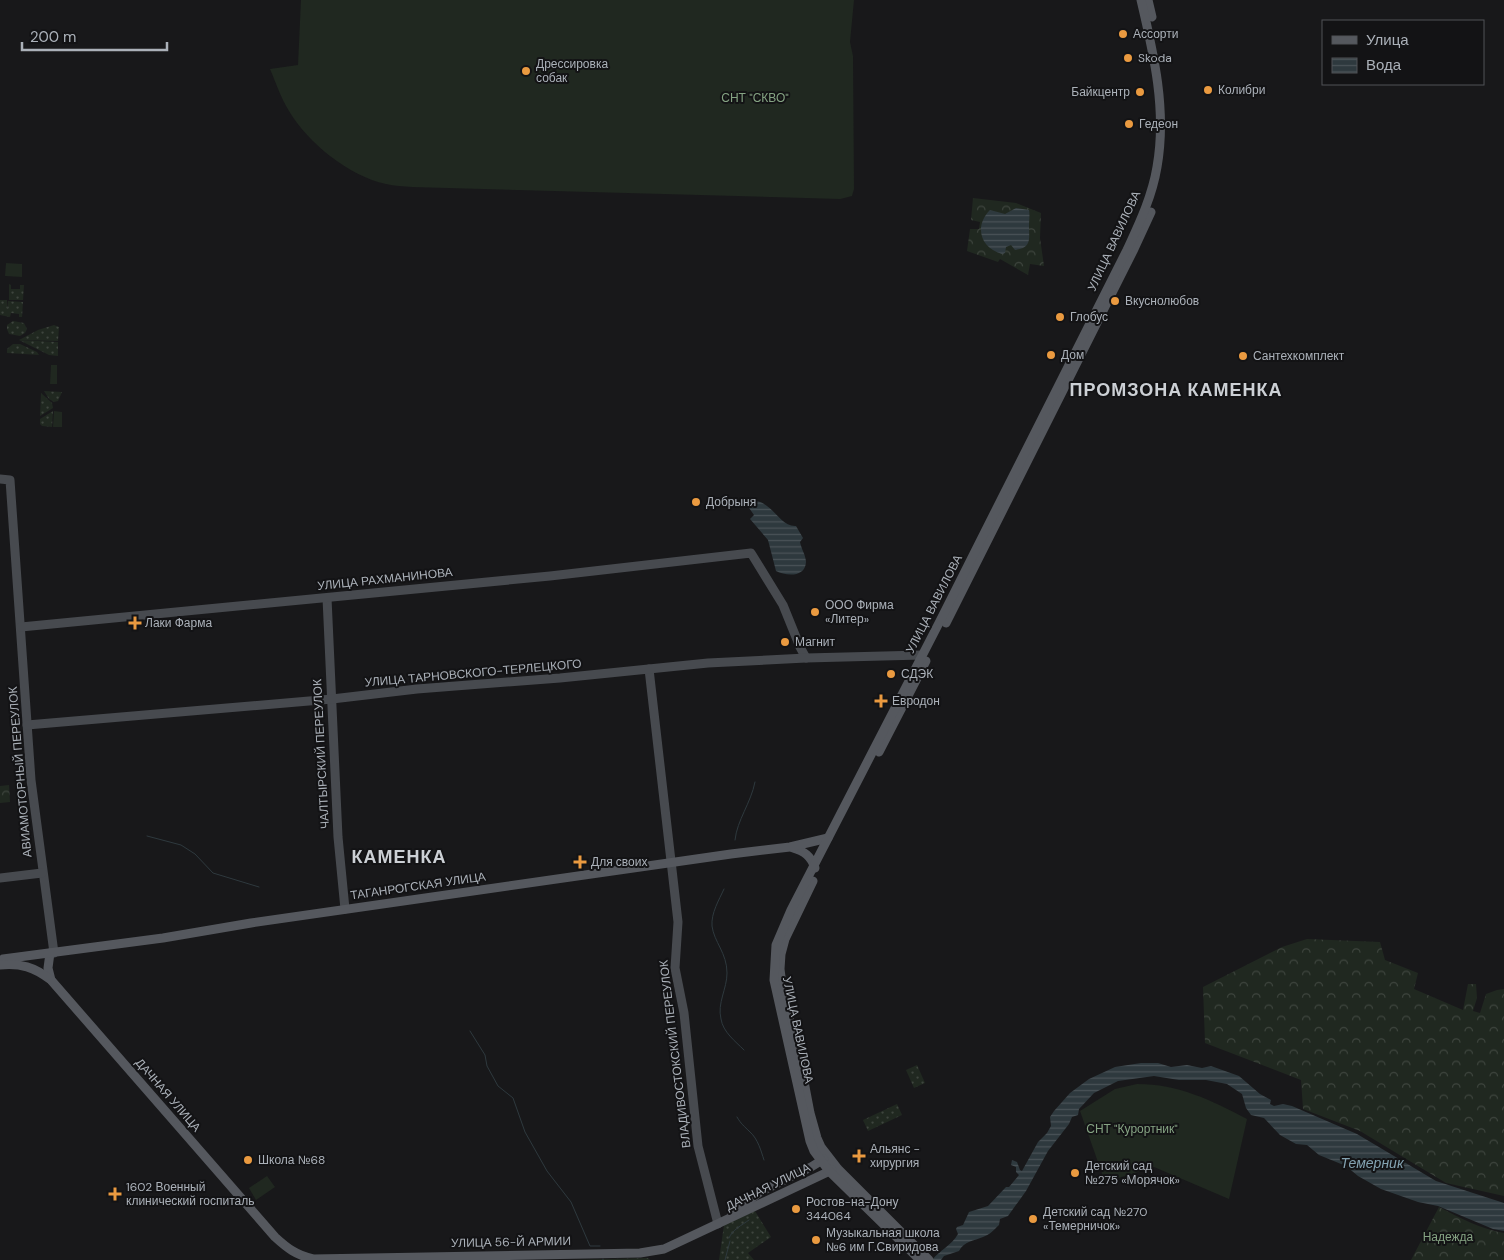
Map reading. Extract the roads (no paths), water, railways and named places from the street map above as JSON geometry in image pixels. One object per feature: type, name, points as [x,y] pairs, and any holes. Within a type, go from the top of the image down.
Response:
[{"type":"main road","name":"УЛИЦА ВАВИЛОВА","points":[[909,1244],[824,1159],[810,1113],[798,1050],[784,1001],[780,979],[781,954],[785,939],[828,838],[1027,449],[1145,210],[1157,168],[1162,117],[1151,41],[1141,0]]},
{"type":"main road","name":"УЛИЦА ВАВИЛОВА","points":[[815,869],[1020,477],[1133,251],[1150,212],[1163,169],[1167,117],[1157,40],[1148,0]]},
{"type":"main road","name":"ТАГАНРОГСКАЯ УЛИЦА","points":[[0,959],[790,847],[828,838]]},
{"type":"main road","points":[[790,847],[802,850],[809,856],[815,869]]},
{"type":"main road","points":[[51,980],[48,968],[52,953]]},
{"type":"main road","name":"ДАЧНАЯ УЛИЦА","points":[[5,964],[24,964],[51,980],[275,1237],[290,1251],[300,1256]]},
{"type":"main road","name":"ДАЧНАЯ УЛИЦА","points":[[718,1224],[760,1192],[793,1177],[824,1159]]},
{"type":"main road","name":"ДАЧНАЯ УЛИЦА","points":[[718,1224],[833,1170]]},
{"type":"main road","points":[[778,1196],[793,1177]]},
{"type":"main road","name":"УЛИЦА 56-Й АРМИИ","points":[[300,1256],[313,1259],[640,1253],[664,1249],[718,1224]]},
{"type":"main road","points":[[909,1244],[920,1260]]},
{"type":"main road","points":[[909,1244],[929,1260]]},
{"type":"street","name":"АВИАМОТОРНЫЙ ПЕРЕУЛОК","points":[[0,479],[10,480],[31,780],[52,953]]},
{"type":"street","name":"УЛИЦА РАХМАНИНОВА","points":[[20,626],[550,576],[750,553],[783,605],[806,658]]},
{"type":"street","name":"ЧАЛТЫРСКИЙ ПЕРЕУЛОК","points":[[327,598],[338,837],[346,909]]},
{"type":"street","name":"УЛИЦА ТАРНОВСКОГО-ТЕРЛЕЦКОГО","points":[[28,725],[332,699],[417,689],[708,663],[922,655]]},
{"type":"street","name":"ВЛАДИВОСТОКСКИЙ ПЕРЕУЛОК","points":[[649,669],[678,922],[675,968],[684,1013],[698,1146],[718,1224]]},
{"type":"street","points":[[0,878],[42,873]]},
{"type":"water","points":[[1016,208],[1029,210],[1028,242],[1027,245],[1020,249],[1015,250],[1011,245],[1006,247],[1005,253],[1002,254],[984,242],[981,229],[982,223],[990,210],[1005,214]]},
{"type":"water","points":[[749,500],[762,503],[787,524],[796,526],[803,538],[800,542],[806,562],[802,571],[790,575],[776,571],[768,540],[750,519],[754,515],[747,505]]},
{"type":"water","name":"Темерник","points":[[1141,1063],[1158,1063],[1171,1067],[1187,1065],[1202,1068],[1211,1066],[1239,1076],[1260,1094],[1271,1100],[1270,1104],[1274,1106],[1283,1104],[1292,1106],[1357,1134],[1436,1181],[1504,1203],[1504,1231],[1493,1229],[1438,1206],[1418,1202],[1381,1189],[1358,1176],[1346,1166],[1319,1155],[1307,1145],[1296,1144],[1280,1135],[1264,1118],[1251,1115],[1246,1108],[1242,1094],[1227,1084],[1206,1080],[1179,1080],[1154,1076],[1118,1081],[1094,1093],[1079,1109],[1078,1115],[1072,1117],[1069,1124],[1048,1151],[1026,1191],[1008,1216],[1000,1219],[999,1225],[987,1235],[966,1243],[959,1251],[944,1256],[941,1260],[932,1260],[955,1238],[958,1234],[957,1227],[963,1225],[969,1212],[988,1206],[1019,1175],[1016,1172],[1016,1167],[1011,1165],[1012,1160],[1017,1162],[1022,1171],[1038,1142],[1051,1126],[1050,1117],[1070,1093],[1089,1079],[1115,1067]]},
{"type":"waterway","points":[[735,840],[738,825],[755,782]]},
{"type":"waterway","points":[[147,836],[181,845],[195,854],[213,873],[259,887]]},
{"type":"waterway","points":[[724,889],[712,921],[713,932],[725,959],[727,973],[720,1013],[722,1024],[727,1032],[744,1050]]},
{"type":"waterway","points":[[470,1031],[485,1055],[487,1066],[498,1086],[513,1098],[525,1132],[547,1171],[571,1202],[590,1246],[600,1246]]},
{"type":"waterway","points":[[737,1117],[755,1138],[764,1160]]},
{"type":"waterway","points":[[729,1238],[735,1230],[749,1220]]},
{"type":"waterway","points":[[725,1260],[730,1241]]},
{"type":"place","name":"Ассорти","points":[[1123,34]]},
{"type":"place","name":"Skoda","points":[[1128,58]]},
{"type":"place","name":"Дрессировка собак","points":[[526,71]]},
{"type":"place","name":"Колибри","points":[[1208,90]]},
{"type":"place","name":"Байкцентр","points":[[1140,92]]},
{"type":"place","name":"Гедеон","points":[[1129,124]]},
{"type":"place","name":"Вкуснолюбов","points":[[1115,301]]},
{"type":"place","name":"Глобус","points":[[1060,317]]},
{"type":"place","name":"Дом","points":[[1051,355]]},
{"type":"place","name":"Сантехкомплект","points":[[1243,356]]},
{"type":"place","name":"Добрыня","points":[[696,502]]},
{"type":"place","name":"ООО Фирма «Литер»","points":[[815,612]]},
{"type":"place","name":"Лаки Фарма","points":[[135,623]]},
{"type":"place","name":"Магнит","points":[[785,642]]},
{"type":"place","name":"СДЭК","points":[[891,674]]},
{"type":"place","name":"Евродон","points":[[881,701]]},
{"type":"place","name":"Для своих","points":[[580,862]]},
{"type":"place","name":"Альянс - хирургия","points":[[859,1156]]},
{"type":"place","name":"Школа №68","points":[[248,1160]]},
{"type":"place","name":"Детский сад №275 «Морячок»","points":[[1075,1173]]},
{"type":"place","name":"1602 Военный клинический госпиталь","points":[[115,1194]]},
{"type":"place","name":"Ростов-на-Дону 344064","points":[[796,1209]]},
{"type":"place","name":"Детский сад №270 «Темерничок»","points":[[1033,1219]]},
{"type":"place","name":"Музыкальная школа №6 им Г.Свиридова","points":[[816,1240]]},
{"type":"district","name":"ПРОМЗОНА КАМЕНКА","points":[[1176,390]]},
{"type":"district","name":"КАМЕНКА","points":[[399,857]]},
{"type":"park label","name":"СНТ \"СКВО\"","points":[[755,98]]},
{"type":"park label","name":"СНТ \"Курортник\"","points":[[1132,1129]]},
{"type":"park label","name":"Надежда","points":[[1448,1237]]}]
